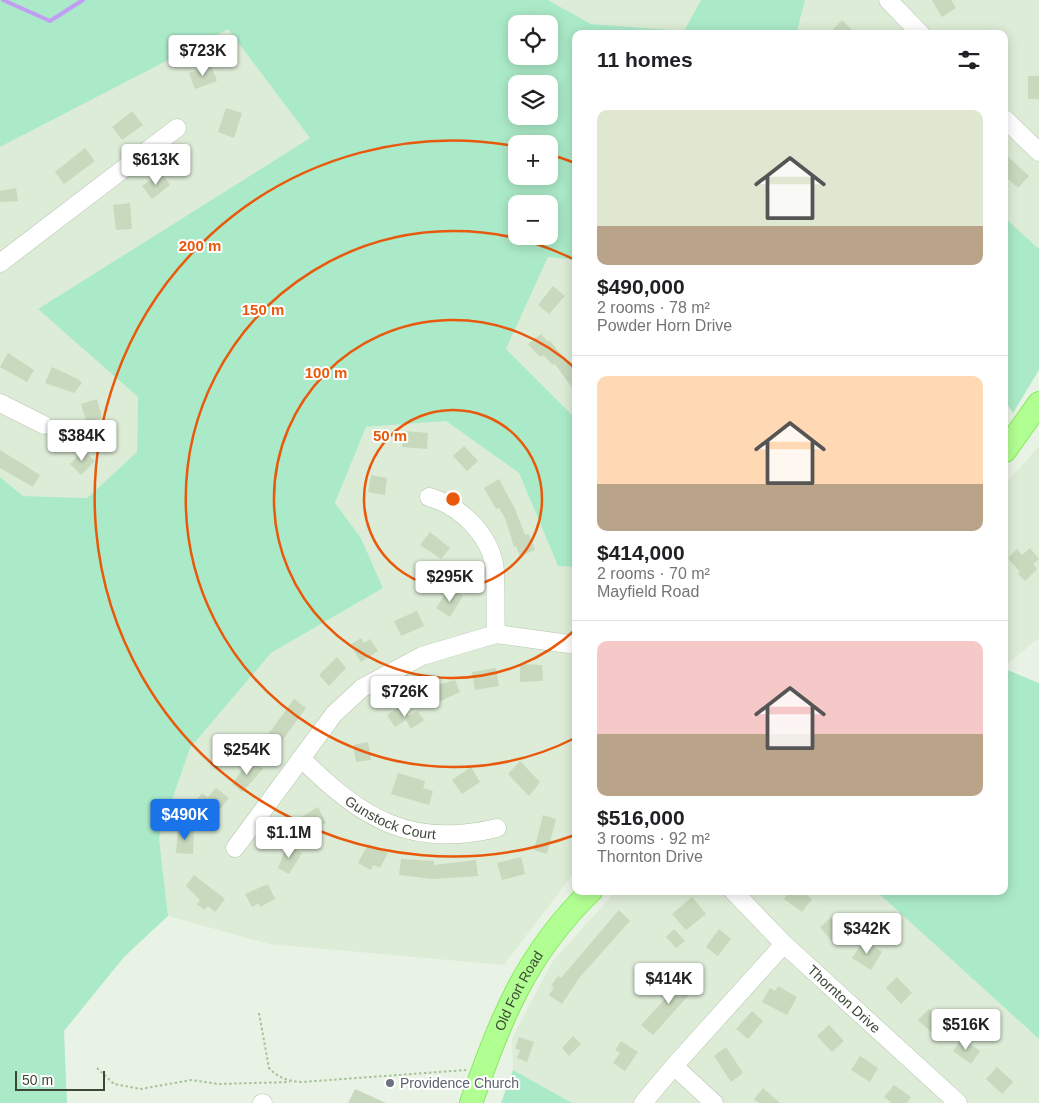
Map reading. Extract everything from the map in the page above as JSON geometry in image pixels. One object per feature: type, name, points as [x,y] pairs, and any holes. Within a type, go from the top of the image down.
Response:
[{"type":"main road","points":[[1008,447],[1039,403]]},
{"type":"main road","name":"Old Fort Road","points":[[471,1103],[518,985],[546,944],[589,895]]},
{"type":"street","points":[[888,0],[917,30]]},
{"type":"street","points":[[1008,122],[1039,152]]},
{"type":"street","points":[[0,263],[177,128]]},
{"type":"street","points":[[0,403],[44,425]]},
{"type":"street","points":[[429,497],[453,506],[475,526],[483,539],[495,571],[496,634]]},
{"type":"street","points":[[235,848],[334,714],[362,688],[422,656],[496,634],[572,644]]},
{"type":"street","name":"Gunstock Court","points":[[301,758],[343,797],[374,816],[397,827],[422,833],[451,835],[474,834],[497,828]]},
{"type":"street","name":"Thornton Drive","points":[[738,895],[784,944],[958,1103]]},
{"type":"street","points":[[643,1103],[784,944]]},
{"type":"street","points":[[674,1066],[714,1103]]},
{"type":"path","points":[[259,1013],[269,1068],[275,1074],[292,1082]]},
{"type":"path","points":[[97,1068],[114,1084],[141,1089],[191,1080],[228,1084],[292,1082],[483,1069]]},
{"type":"shaded area","points":[[548,0],[701,0],[685,30],[591,24]]},
{"type":"shaded area","points":[[805,0],[1039,0],[1039,249],[1008,221],[1008,30],[797,30]]},
{"type":"shaded area","points":[[228,28],[310,138],[38,309],[138,396],[137,452],[87,498],[23,496],[0,477],[0,147]]},
{"type":"shaded area","points":[[548,256],[572,259],[572,415],[506,349]]},
{"type":"shaded area","points":[[446,421],[519,473],[558,565],[572,567],[572,875],[504,965],[269,944],[168,916],[159,838],[190,748],[271,653],[383,588],[361,538],[335,503],[366,427]]},
{"type":"shaded area","points":[[1039,446],[1039,638],[1008,664],[1008,481]]},
{"type":"shaded area","points":[[612,895],[880,895],[1039,1039],[1039,1103],[572,1103],[513,1070],[512,1038],[552,962]]},
{"type":"green space","points":[[0,0],[548,0],[591,24],[671,30],[572,30],[572,260],[548,257],[506,349],[572,415],[572,567],[558,566],[519,473],[446,421],[366,427],[335,503],[361,538],[383,588],[271,653],[190,748],[159,838],[168,916],[124,957],[64,1031],[67,1103],[0,1103],[0,477],[23,496],[87,498],[137,452],[138,397],[38,309],[310,138],[228,29],[0,147]]},
{"type":"green space","points":[[701,0],[805,0],[797,30],[685,30]]},
{"type":"green space","points":[[1008,221],[1039,249],[1039,370],[1013,413],[1008,406]]},
{"type":"green space","points":[[1008,670],[1039,683],[1039,1039],[880,895],[1008,895]]},
{"type":"green space","points":[[513,1070],[572,1103],[501,1103]]},
{"type":"building","points":[[932,0],[951,0],[956,8],[942,17]]},
{"type":"building","points":[[842,20],[852,30],[833,30]]},
{"type":"building","points":[[211,65],[217,81],[195,89],[189,73]]},
{"type":"building","points":[[1028,76],[1039,76],[1039,99],[1028,99]]},
{"type":"building","points":[[226,108],[242,113],[234,138],[218,132]]},
{"type":"building","points":[[132,111],[143,125],[122,140],[112,127]]},
{"type":"building","points":[[85,148],[95,161],[64,184],[55,172]]},
{"type":"building","points":[[1008,157],[1029,176],[1018,188],[1008,179]]},
{"type":"building","points":[[161,172],[170,185],[152,199],[142,186]]},
{"type":"building","points":[[16,188],[18,201],[0,202],[0,191]]},
{"type":"building","points":[[130,203],[132,229],[116,230],[113,205]]},
{"type":"building","points":[[553,286],[565,296],[549,314],[538,305]]},
{"type":"building","points":[[541,334],[548,342],[549,340],[572,365],[572,387],[555,364],[553,365],[543,355],[540,357],[528,344]]},
{"type":"building","points":[[8,353],[34,370],[27,382],[0,367]]},
{"type":"building","points":[[52,367],[78,379],[82,383],[74,393],[45,383]]},
{"type":"building","points":[[97,399],[102,418],[87,423],[81,404]]},
{"type":"building","points":[[404,431],[428,433],[427,449],[402,447]]},
{"type":"building","points":[[464,446],[478,461],[467,471],[453,456]]},
{"type":"building","points":[[0,450],[40,475],[33,487],[0,468]]},
{"type":"building","points":[[83,450],[95,461],[81,475],[70,464]]},
{"type":"building","points":[[371,475],[387,478],[385,495],[368,492]]},
{"type":"building","points":[[499,479],[515,509],[525,535],[529,534],[535,550],[520,556],[516,546],[514,547],[505,518],[499,508],[496,509],[484,488]]},
{"type":"building","points":[[430,532],[450,548],[441,559],[420,545]]},
{"type":"building","points":[[1030,548],[1039,559],[1033,564],[1037,569],[1025,581],[1008,558],[1017,549],[1022,555]]},
{"type":"building","points":[[452,590],[463,596],[450,617],[436,608],[445,594],[448,596]]},
{"type":"building","points":[[417,611],[424,626],[401,636],[394,621]]},
{"type":"building","points":[[361,638],[364,643],[370,639],[378,651],[361,662],[350,645]]},
{"type":"building","points":[[337,657],[346,668],[329,686],[319,675]]},
{"type":"building","points":[[520,664],[542,665],[543,681],[520,682]]},
{"type":"building","points":[[496,668],[499,686],[475,690],[472,672]]},
{"type":"building","points":[[455,680],[460,692],[432,705],[425,689]]},
{"type":"building","points":[[294,699],[306,708],[273,753],[261,744]]},
{"type":"building","points":[[402,705],[409,716],[417,711],[424,720],[411,729],[406,720],[395,727],[387,715]]},
{"type":"building","points":[[368,742],[371,760],[356,762],[353,745]]},
{"type":"building","points":[[250,759],[263,769],[242,792],[232,784]]},
{"type":"building","points":[[520,761],[540,782],[529,796],[508,774]]},
{"type":"building","points":[[471,767],[480,782],[462,794],[452,780]]},
{"type":"building","points":[[398,773],[425,781],[423,788],[433,791],[429,805],[391,794]]},
{"type":"building","points":[[216,788],[229,798],[220,809],[213,815],[210,815],[194,803],[202,793],[208,797]]},
{"type":"building","points":[[318,807],[326,823],[299,835],[293,822]]},
{"type":"building","points":[[543,815],[556,819],[547,854],[534,850]]},
{"type":"building","points":[[178,828],[194,830],[193,854],[176,853]]},
{"type":"building","points":[[368,844],[388,853],[380,868],[373,865],[371,870],[358,863]]},
{"type":"building","points":[[287,845],[302,853],[289,874],[278,868]]},
{"type":"building","points":[[521,857],[525,874],[502,880],[497,863]]},
{"type":"building","points":[[401,859],[434,861],[434,865],[476,860],[478,876],[433,879],[399,875]]},
{"type":"building","points":[[194,875],[225,899],[215,912],[208,906],[204,910],[197,904],[200,900],[186,886]]},
{"type":"building","points":[[268,884],[275,899],[260,907],[259,903],[252,907],[245,894]]},
{"type":"building","points":[[787,895],[806,895],[812,899],[802,912],[784,899]]},
{"type":"building","points":[[692,897],[706,914],[686,930],[672,914]]},
{"type":"building","points":[[619,910],[630,921],[579,978],[562,1004],[549,995],[554,988],[551,986],[558,976],[561,978]]},
{"type":"building","points":[[832,917],[846,934],[834,944],[820,927]]},
{"type":"building","points":[[674,929],[685,941],[676,948],[666,937]]},
{"type":"building","points":[[719,929],[731,939],[718,956],[706,947]]},
{"type":"building","points":[[864,940],[882,952],[871,970],[852,958]]},
{"type":"building","points":[[680,973],[696,987],[653,1035],[641,1025],[679,984],[674,980]]},
{"type":"building","points":[[897,977],[912,993],[901,1004],[886,988]]},
{"type":"building","points":[[778,986],[797,997],[787,1015],[762,1002],[770,988],[775,991]]},
{"type":"building","points":[[929,1009],[945,1023],[934,1035],[918,1020]]},
{"type":"building","points":[[752,1011],[763,1021],[748,1039],[736,1029]]},
{"type":"building","points":[[829,1025],[844,1041],[832,1052],[817,1036]]},
{"type":"building","points":[[573,1036],[581,1044],[569,1056],[562,1048]]},
{"type":"building","points":[[519,1037],[534,1042],[527,1062],[517,1058],[520,1050],[515,1049]]},
{"type":"building","points":[[962,1038],[980,1051],[971,1064],[953,1051]]},
{"type":"building","points":[[621,1041],[638,1052],[625,1071],[613,1063],[620,1053],[615,1050]]},
{"type":"building","points":[[726,1047],[743,1073],[731,1082],[714,1056]]},
{"type":"building","points":[[860,1056],[878,1068],[870,1082],[851,1070]]},
{"type":"building","points":[[997,1067],[1013,1082],[1002,1094],[986,1079]]},
{"type":"building","points":[[894,1085],[911,1097],[907,1103],[892,1103],[884,1097]]},
{"type":"building","points":[[763,1088],[780,1103],[759,1103],[754,1099]]},
{"type":"building","points":[[355,1089],[386,1103],[348,1103]]},
{"type":"waterway","points":[[3,0],[50,21],[83,0]]},
{"type":"place","name":"Providence Church","points":[[390,1083]]}]
